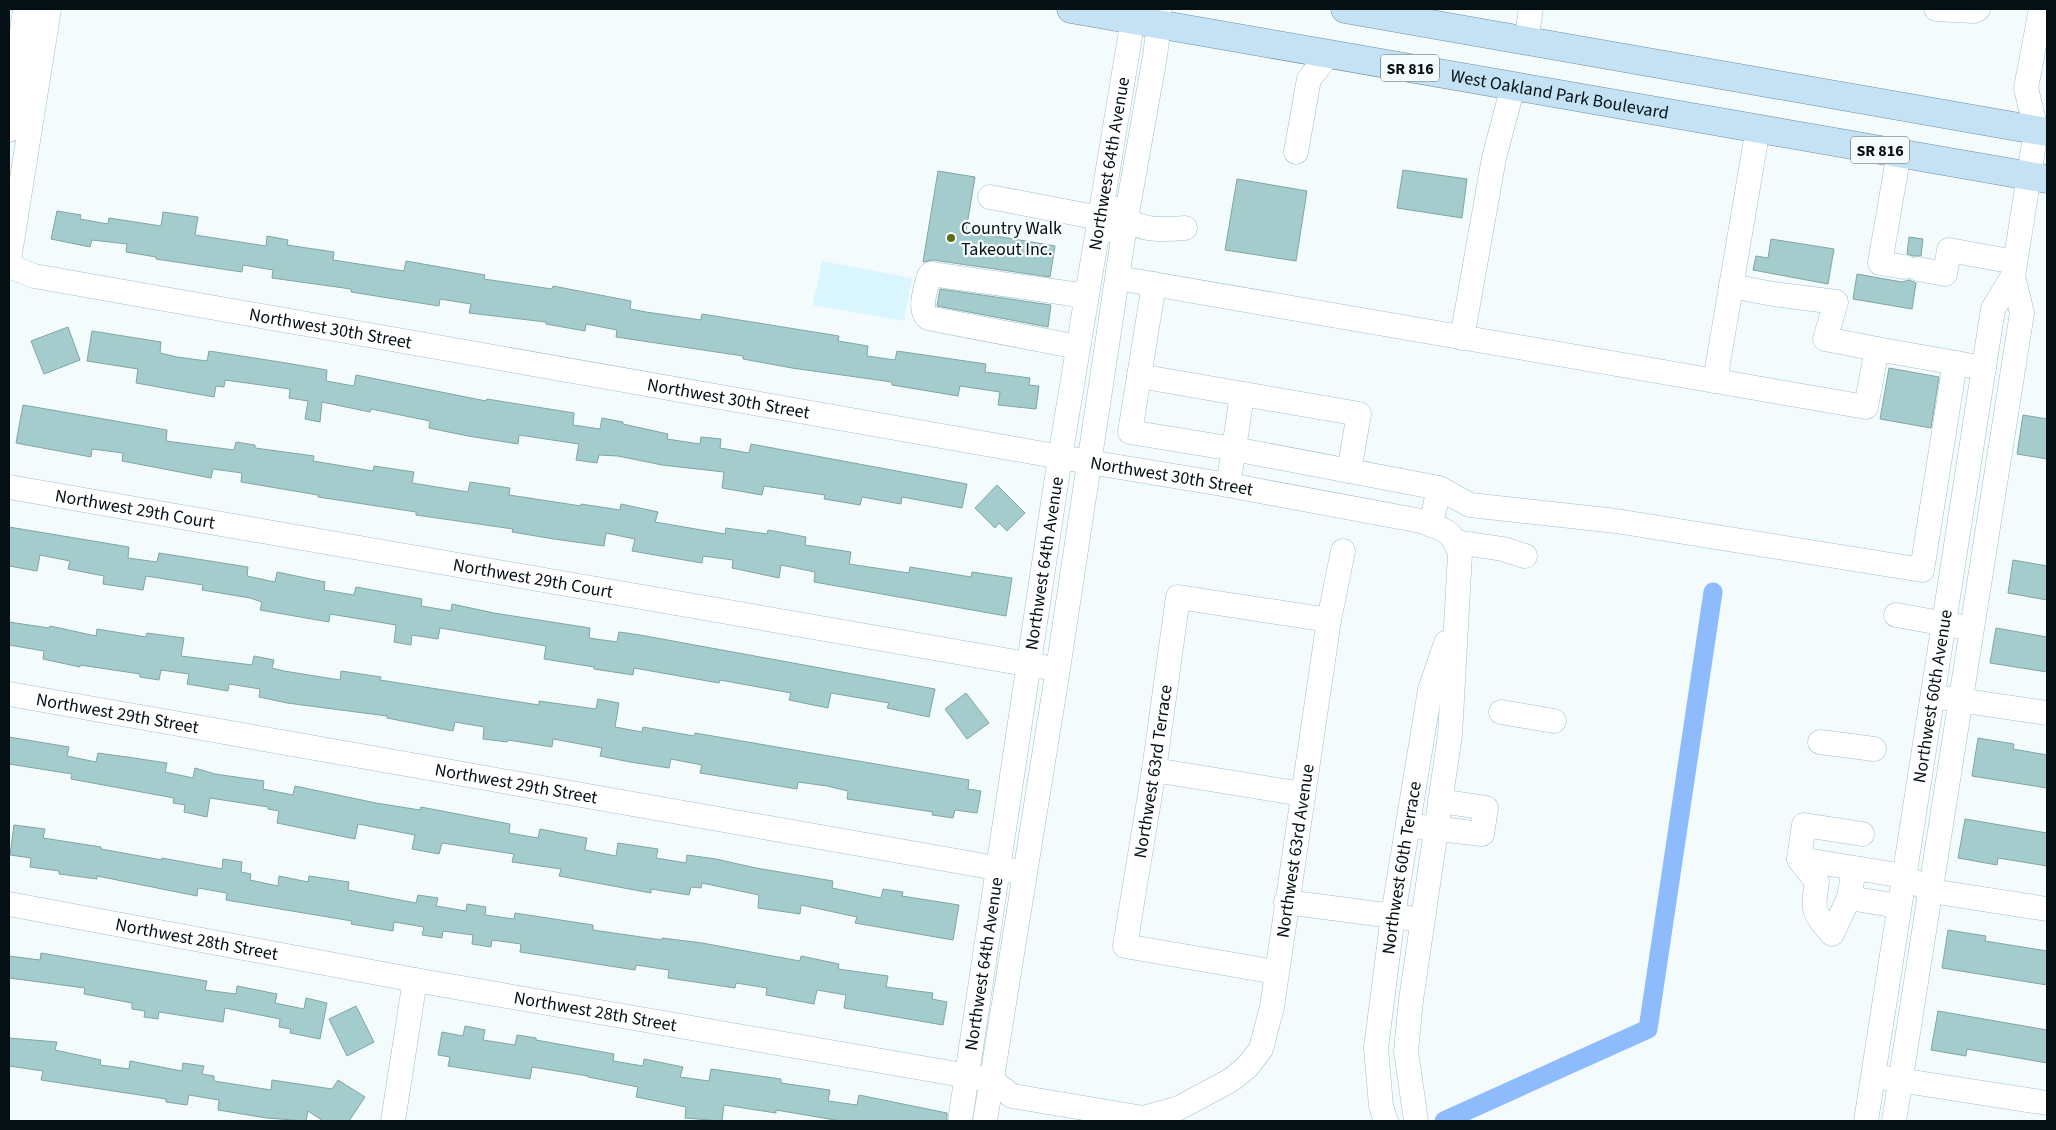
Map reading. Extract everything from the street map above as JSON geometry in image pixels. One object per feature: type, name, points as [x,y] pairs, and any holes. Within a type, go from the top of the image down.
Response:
[{"type":"main road","name":"West Oakland Park Boulevard","points":[[1071,9],[1148,15],[1329,54],[2038,178]]},
{"type":"main road","points":[[1345,9],[2044,127]]},
{"type":"street","points":[[9,130],[25,9]]},
{"type":"street","points":[[9,260],[49,9]]},
{"type":"street","points":[[1526,41],[1531,9]]},
{"type":"street","points":[[1936,9],[1974,11],[1978,9]]},
{"type":"street","points":[[2041,9],[2026,88],[2044,127]]},
{"type":"street","name":"Northwest 64th Avenue","points":[[960,1121],[1060,457],[1105,185],[1148,15]]},
{"type":"street","name":"Northwest 64th Avenue","points":[[985,1121],[1058,669],[1128,208],[1148,15]]},
{"type":"street","points":[[1296,152],[1309,80],[1329,54]]},
{"type":"street","points":[[1462,338],[1494,158],[1513,86]]},
{"type":"street","name":"Northwest 60th Avenue","points":[[1866,1121],[1898,906],[1933,696],[1993,309],[2014,269],[2038,178],[2044,127]]},
{"type":"street","points":[[1715,382],[1758,128]]},
{"type":"street","points":[[1899,153],[1880,263],[1945,274],[1949,250],[2014,269]]},
{"type":"street","points":[[1105,185],[1113,204],[1128,208],[1135,226],[1157,230],[1186,224]]},
{"type":"street","points":[[990,197],[1100,218],[1111,230],[1119,268],[1154,284],[1866,408],[1877,349]]},
{"type":"street","name":"Northwest 30th Street","points":[[9,266],[34,276],[1228,485],[1421,521],[1445,533],[1525,556]]},
{"type":"street","name":"Northwest 60th Avenue","points":[[1894,1121],[2022,313],[2014,269]]},
{"type":"street","points":[[1078,347],[928,318],[924,315],[923,308],[931,274],[1073,294],[1086,300]]},
{"type":"street","points":[[1154,284],[1130,432],[1234,449],[1439,488],[1470,505],[1616,521],[1922,570],[1955,363]]},
{"type":"street","points":[[1731,286],[1773,294],[1836,302],[1825,339],[1984,368]]},
{"type":"street","points":[[1139,376],[1359,414],[1349,471]]},
{"type":"street","points":[[1228,485],[1242,394]]},
{"type":"street","points":[[1968,472],[1996,477]]},
{"type":"street","name":"Northwest 29th Court","points":[[9,487],[1058,669]]},
{"type":"street","name":"Northwest 60th Terrace","points":[[1416,1121],[1406,1051],[1411,1000],[1450,735],[1455,617],[1460,554],[1445,533],[1439,488]]},
{"type":"street","points":[[1960,523],[1988,527]]},
{"type":"street","name":"Northwest 63rd Avenue","points":[[1179,1108],[1236,1076],[1247,1067],[1261,1049],[1272,1007],[1329,620],[1343,551]]},
{"type":"street","points":[[1952,572],[1980,576]]},
{"type":"street","name":"Northwest 63rd Terrace","points":[[1276,972],[1125,946],[1154,770],[1178,597],[1329,620]]},
{"type":"street","points":[[1896,615],[1972,628]]},
{"type":"street","name":"Northwest 60th Terrace","points":[[1386,1121],[1381,1106],[1376,1048],[1393,915],[1430,690],[1455,617]]},
{"type":"street","name":"Northwest 29th Street","points":[[9,694],[1025,873]]},
{"type":"street","points":[[1933,696],[2047,713]]},
{"type":"street","points":[[1501,712],[1554,721]]},
{"type":"street","points":[[1820,742],[1874,749]]},
{"type":"street","points":[[1154,770],[1302,794]]},
{"type":"street","points":[[1408,824],[1482,834],[1486,808],[1440,801]]},
{"type":"street","points":[[1854,869],[1849,898],[1832,934],[1817,917],[1813,906],[1817,882],[1799,860],[1804,825],[1862,834]]},
{"type":"street","points":[[1799,860],[1904,876],[1930,891],[2047,909]]},
{"type":"street","points":[[1849,898],[1898,906]]},
{"type":"street","points":[[1286,902],[1423,920]]},
{"type":"street","name":"Northwest 28th Street","points":[[9,904],[415,980],[991,1080],[1012,1096],[1143,1118],[1179,1108]]},
{"type":"street","points":[[393,1121],[415,980]]},
{"type":"street","points":[[1873,1077],[2047,1102]]},
{"type":"shaded area","points":[[822,261],[912,278],[904,321],[813,305]]},
{"type":"building","points":[[1403,170],[1467,179],[1462,218],[1397,208]]},
{"type":"building","points":[[938,171],[975,177],[966,231],[1055,246],[1050,277],[933,260],[923,262]]},
{"type":"building","points":[[1237,179],[1307,191],[1296,261],[1225,250]]},
{"type":"building","points":[[57,211],[81,215],[80,219],[108,224],[109,218],[161,226],[163,212],[198,217],[195,235],[266,246],[267,236],[288,240],[287,245],[334,252],[333,260],[404,271],[406,261],[485,275],[484,279],[552,289],[553,286],[631,301],[630,309],[646,312],[701,320],[702,314],[839,336],[838,341],[868,346],[867,356],[895,360],[897,351],[986,364],[985,372],[1030,378],[1029,385],[1039,386],[1036,409],[998,405],[1000,392],[960,386],[958,396],[892,385],[892,382],[743,359],[743,356],[616,337],[617,330],[586,324],[585,331],[546,324],[546,322],[469,313],[471,304],[440,299],[439,306],[351,292],[351,289],[272,278],[273,270],[243,265],[242,272],[156,259],[156,257],[126,252],[127,244],[92,240],[90,247],[51,239]]},
{"type":"building","points":[[1909,237],[1923,239],[1921,256],[1907,254]]},
{"type":"building","points":[[1771,239],[1834,249],[1828,284],[1753,270],[1756,256],[1768,258]]},
{"type":"building","points":[[1857,274],[1902,282],[1909,280],[1916,283],[1912,309],[1853,299]]},
{"type":"building","points":[[940,289],[1051,305],[1048,327],[937,306]]},
{"type":"building","points":[[68,327],[80,360],[44,374],[31,341]]},
{"type":"building","points":[[92,331],[161,342],[160,353],[177,357],[207,361],[209,351],[280,362],[327,370],[326,381],[354,386],[356,375],[486,401],[487,399],[574,413],[573,425],[600,429],[602,418],[668,434],[667,439],[700,444],[701,437],[721,439],[720,448],[749,453],[751,444],[967,484],[962,508],[902,497],[901,504],[862,497],[860,505],[824,499],[825,495],[764,486],[762,495],[722,488],[724,472],[662,465],[618,456],[599,455],[597,463],[576,460],[579,444],[519,435],[518,444],[468,436],[429,428],[430,421],[371,409],[370,412],[322,402],[320,422],[305,419],[308,401],[289,398],[290,389],[225,380],[224,387],[216,386],[214,397],[136,383],[138,369],[87,361]]},
{"type":"building","points":[[1889,368],[1939,377],[1931,428],[1880,419]]},
{"type":"building","points":[[23,405],[167,430],[166,441],[234,450],[236,442],[255,445],[255,448],[314,456],[313,461],[373,471],[374,466],[414,472],[412,483],[468,492],[470,482],[510,488],[509,495],[581,506],[581,504],[620,510],[621,504],[658,512],[655,522],[725,534],[726,528],[767,534],[768,530],[806,537],[805,545],[851,552],[849,564],[909,573],[910,567],[971,577],[972,572],[1012,578],[1006,616],[814,582],[815,572],[781,565],[779,578],[732,568],[733,560],[703,556],[702,563],[632,551],[635,539],[606,533],[604,546],[554,539],[512,532],[513,529],[416,515],[416,512],[318,497],[318,495],[241,482],[242,473],[213,469],[211,478],[122,461],[123,453],[92,449],[91,457],[16,443]]},
{"type":"building","points":[[2023,415],[2047,419],[2047,459],[2017,454]]},
{"type":"building","points":[[997,485],[1025,513],[1007,531],[999,523],[995,528],[975,508]]},
{"type":"building","points":[[9,527],[129,547],[128,558],[157,562],[159,553],[248,567],[247,576],[275,582],[277,572],[325,582],[324,590],[354,595],[356,587],[422,599],[421,606],[451,611],[452,604],[494,613],[590,628],[589,638],[617,642],[619,632],[640,635],[935,689],[929,717],[887,708],[889,703],[831,693],[828,708],[789,700],[791,693],[720,680],[719,683],[634,668],[633,675],[594,669],[594,667],[544,659],[546,646],[440,628],[438,639],[412,635],[411,645],[394,642],[396,625],[330,614],[329,622],[260,610],[262,602],[250,598],[202,590],[203,585],[146,576],[143,590],[103,584],[104,576],[68,569],[70,561],[40,555],[37,571],[9,566]]},
{"type":"building","points":[[2013,560],[2047,566],[2047,600],[2008,593]]},
{"type":"building","points":[[9,622],[49,628],[50,626],[96,636],[97,629],[146,637],[147,633],[184,638],[181,656],[252,665],[254,656],[274,660],[272,668],[340,680],[341,671],[381,677],[380,680],[539,705],[539,701],[596,709],[598,699],[619,703],[615,727],[642,732],[643,727],[694,736],[695,733],[969,780],[968,789],[981,791],[977,813],[955,810],[953,818],[932,815],[933,812],[847,799],[848,791],[827,786],[798,782],[797,789],[700,773],[702,765],[671,759],[669,768],[630,762],[600,756],[602,748],[553,739],[552,747],[508,740],[507,742],[483,739],[484,727],[455,722],[453,731],[387,718],[387,716],[287,703],[259,697],[260,689],[229,684],[228,691],[187,684],[189,674],[161,670],[159,680],[140,677],[140,674],[80,665],[80,667],[43,659],[44,651],[9,645]]},
{"type":"building","points":[[1996,628],[2047,637],[2047,672],[1990,663]]},
{"type":"building","points":[[966,693],[989,723],[967,739],[945,709]]},
{"type":"building","points":[[9,737],[69,747],[67,756],[96,762],[98,753],[167,763],[165,772],[193,778],[195,768],[215,774],[264,781],[263,789],[293,795],[295,786],[376,803],[420,810],[421,807],[510,824],[509,833],[538,838],[540,829],[587,838],[585,850],[616,856],[618,843],[658,849],[656,858],[686,863],[687,855],[716,859],[833,881],[832,888],[881,898],[883,889],[903,892],[902,896],[959,905],[953,940],[855,923],[857,917],[801,905],[800,914],[758,908],[759,895],[702,883],[701,888],[691,887],[689,895],[651,889],[651,893],[559,876],[561,869],[512,862],[514,854],[442,843],[439,854],[412,849],[415,835],[358,824],[355,839],[277,823],[279,811],[268,809],[268,807],[210,798],[207,817],[184,812],[185,805],[173,803],[174,798],[71,779],[72,774],[9,764]]},
{"type":"building","points":[[1978,738],[2014,744],[2013,749],[2047,755],[2047,788],[1972,776]]},
{"type":"building","points":[[1965,819],[2047,833],[2047,866],[1998,858],[1997,865],[1958,858]]},
{"type":"building","points":[[14,825],[45,829],[43,838],[101,847],[101,849],[162,860],[162,858],[222,869],[223,859],[242,862],[241,872],[251,874],[250,880],[278,886],[279,876],[308,882],[309,876],[349,882],[348,890],[416,903],[418,895],[438,898],[436,906],[466,911],[467,904],[486,907],[485,915],[514,919],[515,913],[593,925],[593,930],[662,940],[662,938],[702,943],[800,961],[801,956],[839,964],[838,969],[888,976],[886,987],[933,993],[932,999],[947,1002],[943,1025],[844,1008],[846,995],[817,990],[814,1004],[766,995],[767,988],[736,983],[735,988],[668,978],[669,970],[636,965],[635,970],[520,952],[521,944],[492,940],[491,947],[472,944],[473,935],[443,931],[442,938],[422,935],[424,927],[394,922],[393,931],[351,924],[352,921],[226,900],[227,893],[198,888],[197,896],[97,876],[97,879],[59,874],[59,871],[30,867],[31,858],[10,855]]},
{"type":"building","points":[[1948,930],[1986,936],[1985,941],[2047,951],[2047,985],[1942,968]]},
{"type":"building","points":[[41,953],[207,981],[205,990],[236,994],[237,986],[277,994],[275,1003],[304,1009],[306,998],[327,1003],[320,1039],[290,1033],[291,1029],[279,1027],[280,1019],[225,1008],[223,1022],[159,1012],[158,1019],[144,1017],[145,1011],[132,1009],[132,1003],[84,994],[85,988],[9,978],[9,956],[40,960]]},
{"type":"building","points":[[356,1006],[374,1042],[347,1056],[329,1019]]},
{"type":"building","points":[[1938,1011],[2047,1030],[2047,1063],[1967,1049],[1966,1056],[1931,1050]]},
{"type":"building","points":[[465,1026],[485,1030],[483,1040],[515,1045],[517,1035],[536,1038],[536,1040],[614,1054],[613,1061],[643,1066],[644,1059],[683,1067],[680,1077],[709,1081],[711,1069],[781,1079],[781,1083],[830,1090],[828,1101],[857,1105],[859,1095],[947,1113],[947,1121],[841,1121],[776,1110],[776,1113],[724,1105],[722,1121],[685,1118],[686,1107],[636,1097],[638,1087],[588,1076],[532,1067],[530,1079],[448,1066],[450,1057],[438,1055],[442,1032],[463,1036]]},
{"type":"building","points":[[9,1038],[57,1042],[55,1050],[101,1060],[100,1065],[129,1069],[130,1061],[182,1071],[183,1063],[204,1066],[202,1074],[214,1076],[214,1081],[271,1090],[272,1080],[332,1089],[338,1080],[365,1097],[349,1121],[323,1121],[308,1111],[306,1121],[266,1118],[218,1110],[219,1100],[189,1095],[187,1105],[166,1102],[166,1099],[41,1080],[43,1071],[9,1066]]},
{"type":"waterway","points":[[1444,1121],[1648,1029],[1713,592]]},
{"type":"place","name":"Country Walk Takeout Inc.","points":[[951,238]]}]
